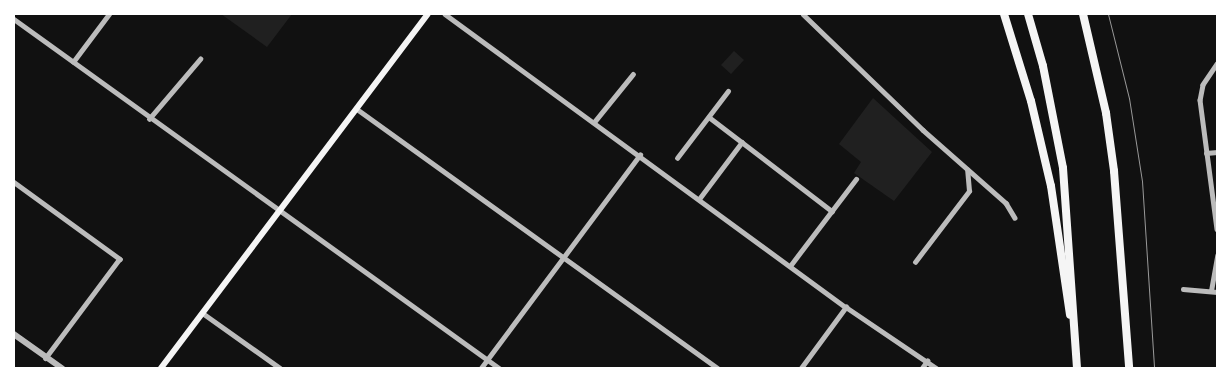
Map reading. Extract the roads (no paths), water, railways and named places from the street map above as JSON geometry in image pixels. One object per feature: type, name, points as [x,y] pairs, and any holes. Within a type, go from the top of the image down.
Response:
[{"type":"highway","points":[[1004,14],[1031,101],[1051,186],[1077,357]]},
{"type":"highway","points":[[1028,14],[1043,66],[1063,168],[1077,368]]},
{"type":"highway","points":[[1083,14],[1106,113],[1114,171],[1129,368]]},
{"type":"main road","points":[[161,368],[204,314],[279,211],[428,14]]},
{"type":"street","points":[[73,62],[109,14]]},
{"type":"street","points":[[445,14],[846,307],[936,368]]},
{"type":"street","points":[[803,14],[967,170],[1006,203],[1015,218]]},
{"type":"street","points":[[14,18],[149,119],[500,368]]},
{"type":"street","points":[[149,119],[200,59]]},
{"type":"street","points":[[1217,64],[1200,94],[1217,228]]},
{"type":"street","points":[[595,122],[633,74]]},
{"type":"street","points":[[678,158],[728,91]]},
{"type":"street","points":[[357,109],[718,368]]},
{"type":"street","points":[[708,116],[832,210]]},
{"type":"street","points":[[699,199],[742,142]]},
{"type":"street","points":[[1206,153],[1217,152]]},
{"type":"street","points":[[481,368],[640,155]]},
{"type":"street","points":[[915,262],[969,191],[967,170]]},
{"type":"street","points":[[790,266],[856,179]]},
{"type":"street","points":[[14,182],[120,259],[46,358]]},
{"type":"street","points":[[1211,291],[1217,256]]},
{"type":"street","points":[[1183,289],[1217,292]]},
{"type":"street","points":[[801,368],[846,307]]},
{"type":"street","points":[[204,314],[280,368]]},
{"type":"street","points":[[14,334],[62,368]]},
{"type":"street","points":[[922,368],[927,361]]},
{"type":"tram line","points":[[1108,14],[1129,98],[1142,181],[1154,368]]}]
